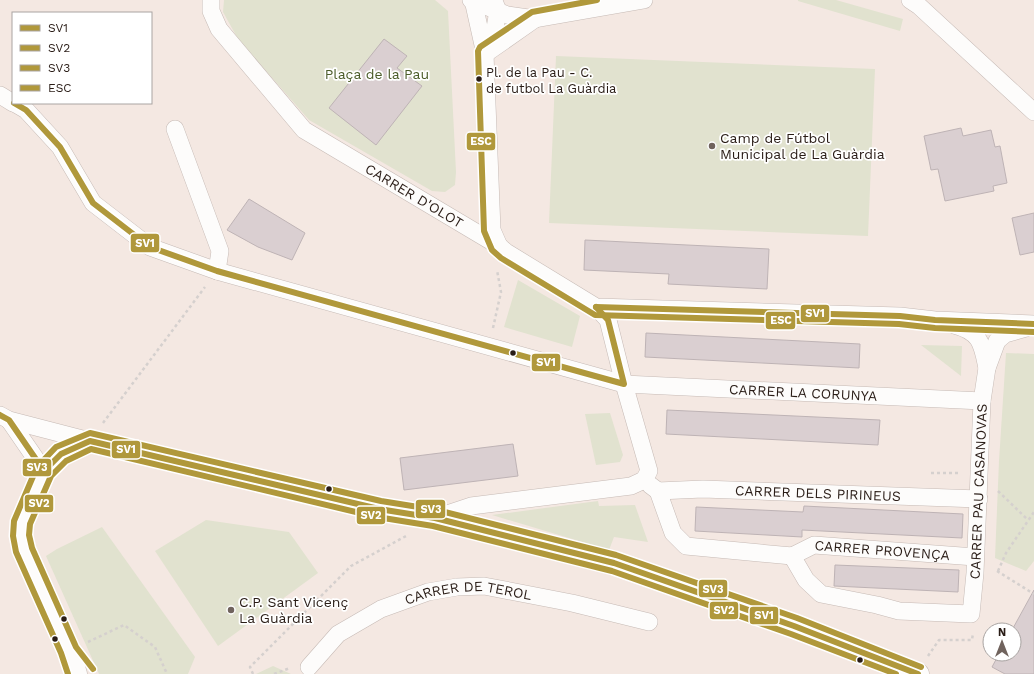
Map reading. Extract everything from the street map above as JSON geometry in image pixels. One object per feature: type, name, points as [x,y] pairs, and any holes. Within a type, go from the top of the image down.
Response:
[{"type":"street","name":"CARRER D'OLOT","points":[[211,0],[211,10],[219,29],[304,130],[596,307],[900,316],[935,320],[1034,325]]},
{"type":"street","points":[[502,249],[492,230],[485,54],[472,0],[496,5],[507,15],[535,19],[644,0]]},
{"type":"street","points":[[910,0],[919,6],[1034,112]]},
{"type":"street","points":[[485,54],[495,28],[496,5]]},
{"type":"street","points":[[485,54],[535,19]]},
{"type":"street","name":"CARRER LA CORUNYA","points":[[0,95],[12,102]]},
{"type":"street","name":"CARRER LA CORUNYA","points":[[15,104],[26,110],[60,146],[94,203],[150,248],[217,271],[624,384],[982,401]]},
{"type":"street","points":[[175,129],[220,251],[217,271]]},
{"type":"street","points":[[435,518],[471,506],[631,486],[644,480],[649,471],[624,384],[608,320],[596,307]]},
{"type":"street","name":"CARRER PAU CASANOVAS","points":[[935,320],[964,327],[975,334],[982,347],[987,368]]},
{"type":"street","name":"CARRER PAU CASANOVAS","points":[[792,556],[806,580],[821,594],[899,611],[971,614],[979,499],[982,401],[987,368],[996,341],[1005,334],[1034,325]]},
{"type":"street","points":[[5,418],[90,441],[378,509],[435,518],[614,563],[794,626],[918,674]]},
{"type":"street","points":[[5,418],[44,471]]},
{"type":"street","points":[[76,674],[69,651],[24,550],[21,534],[22,522],[44,471],[61,454],[90,441]]},
{"type":"street","points":[[644,480],[658,491],[673,533],[686,546],[792,556]]},
{"type":"street","name":"CARRER DELS PIRINEUS","points":[[658,491],[704,489],[979,499]]},
{"type":"street","name":"CARRER PROVENÇA","points":[[792,556],[814,545],[975,565]]},
{"type":"street","name":"CARRER DE TEROL","points":[[311,668],[338,634],[381,609],[428,592],[457,587],[484,586],[572,602],[649,622]]},
{"type":"street","points":[[69,651],[87,674]]},
{"type":"path","points":[[489,346],[501,292],[496,268],[502,249]]},
{"type":"path","points":[[90,441],[217,271]]},
{"type":"path","points":[[930,473],[962,474]]},
{"type":"path","points":[[980,475],[1028,520]]},
{"type":"path","points":[[998,571],[1006,553],[1034,512]]},
{"type":"path","points":[[253,674],[250,667],[351,566],[435,518]]},
{"type":"path","points":[[975,565],[998,571],[1034,594]]},
{"type":"path","points":[[90,640],[124,625],[155,647],[167,674]]},
{"type":"path","points":[[940,640],[972,640]]},
{"type":"path","points":[[274,674],[311,668]]},
{"type":"green space","name":"Plaça de la Pau","points":[[224,0],[435,0],[448,11],[456,172],[455,185],[445,192],[432,191],[309,120],[238,39],[223,12]]},
{"type":"green space","points":[[798,0],[836,0],[903,19],[900,31]]},
{"type":"green space","name":"Camp de Fútbol Municipal de La Guàrdia","points":[[556,56],[875,69],[868,236],[549,223]]},
{"type":"green space","points":[[518,280],[580,316],[572,347],[504,327]]},
{"type":"green space","points":[[921,345],[962,346],[961,376]]},
{"type":"green space","points":[[1006,353],[1034,354],[1034,561],[1026,571],[995,558],[999,461]]},
{"type":"green space","points":[[610,413],[623,455],[620,462],[596,465],[585,414]]},
{"type":"green space","points":[[598,501],[599,506],[635,505],[648,542],[614,537],[609,550],[492,515]]},
{"type":"green space","name":"C.P. Sant Vicenç La Guàrdia","points":[[206,520],[289,532],[318,573],[218,646],[155,551]]},
{"type":"green space","points":[[102,527],[195,657],[188,674],[99,674],[46,556]]},
{"type":"green space","points":[[273,666],[291,674],[256,674]]},
{"type":"building","points":[[384,39],[407,56],[397,68],[422,86],[376,145],[329,108]]},
{"type":"building","points":[[961,128],[963,136],[991,130],[995,147],[1000,146],[1007,183],[993,186],[994,191],[945,201],[938,169],[931,170],[924,136]]},
{"type":"building","points":[[249,199],[305,233],[292,260],[258,247],[227,230]]},
{"type":"building","points":[[1034,213],[1034,252],[1020,255],[1012,218]]},
{"type":"building","points":[[585,240],[769,249],[767,289],[668,284],[669,274],[584,270]]},
{"type":"building","points":[[646,333],[860,344],[859,368],[645,357]]},
{"type":"building","points":[[667,410],[880,420],[878,445],[666,434]]},
{"type":"building","points":[[513,444],[518,476],[404,490],[400,458]]},
{"type":"building","points":[[804,506],[963,514],[962,538],[802,530],[802,537],[695,531],[696,507],[803,512]]},
{"type":"building","points":[[835,565],[959,570],[958,592],[834,586]]},
{"type":"building","points":[[1034,590],[1034,674],[1005,674],[992,667],[995,662],[1022,662],[1022,622],[1016,622]]},
{"type":"transit line","name":"ESC","points":[[597,0],[532,12],[480,47],[478,51],[484,231],[492,250],[501,258],[595,315],[899,324],[935,328],[1034,332]]},
{"type":"transit line","name":"SV1","points":[[16,104],[26,110],[60,147],[93,203],[150,247],[217,271],[624,384],[608,320],[596,307]]},
{"type":"transit line","name":"SV1","points":[[596,307],[900,316],[935,320],[1034,324]]},
{"type":"transit line","name":"SV1","points":[[0,415],[9,420],[44,471],[61,454],[90,441],[379,509],[435,518],[614,563],[794,626],[918,674]]},
{"type":"transit line","name":"SV3","points":[[68,674],[61,653],[16,552],[13,536],[14,521],[37,467],[56,447],[90,433],[381,501],[437,510],[616,555],[797,618],[921,667]]},
{"type":"transit line","name":"SV2","points":[[93,669],[76,647],[32,548],[29,535],[30,524],[51,476],[66,461],[91,449],[377,517],[433,526],[612,571],[791,634],[896,674]]},
{"type":"place","name":"Pl. de la Pau - C. de futbol La Guàrdia","points":[[479,79]]},
{"type":"place","name":"Camp de Fútbol Municipal de La Guàrdia","points":[[712,146]]},
{"type":"place","name":"C.P. Sant Vicenç La Guàrdia","points":[[231,610]]}]
